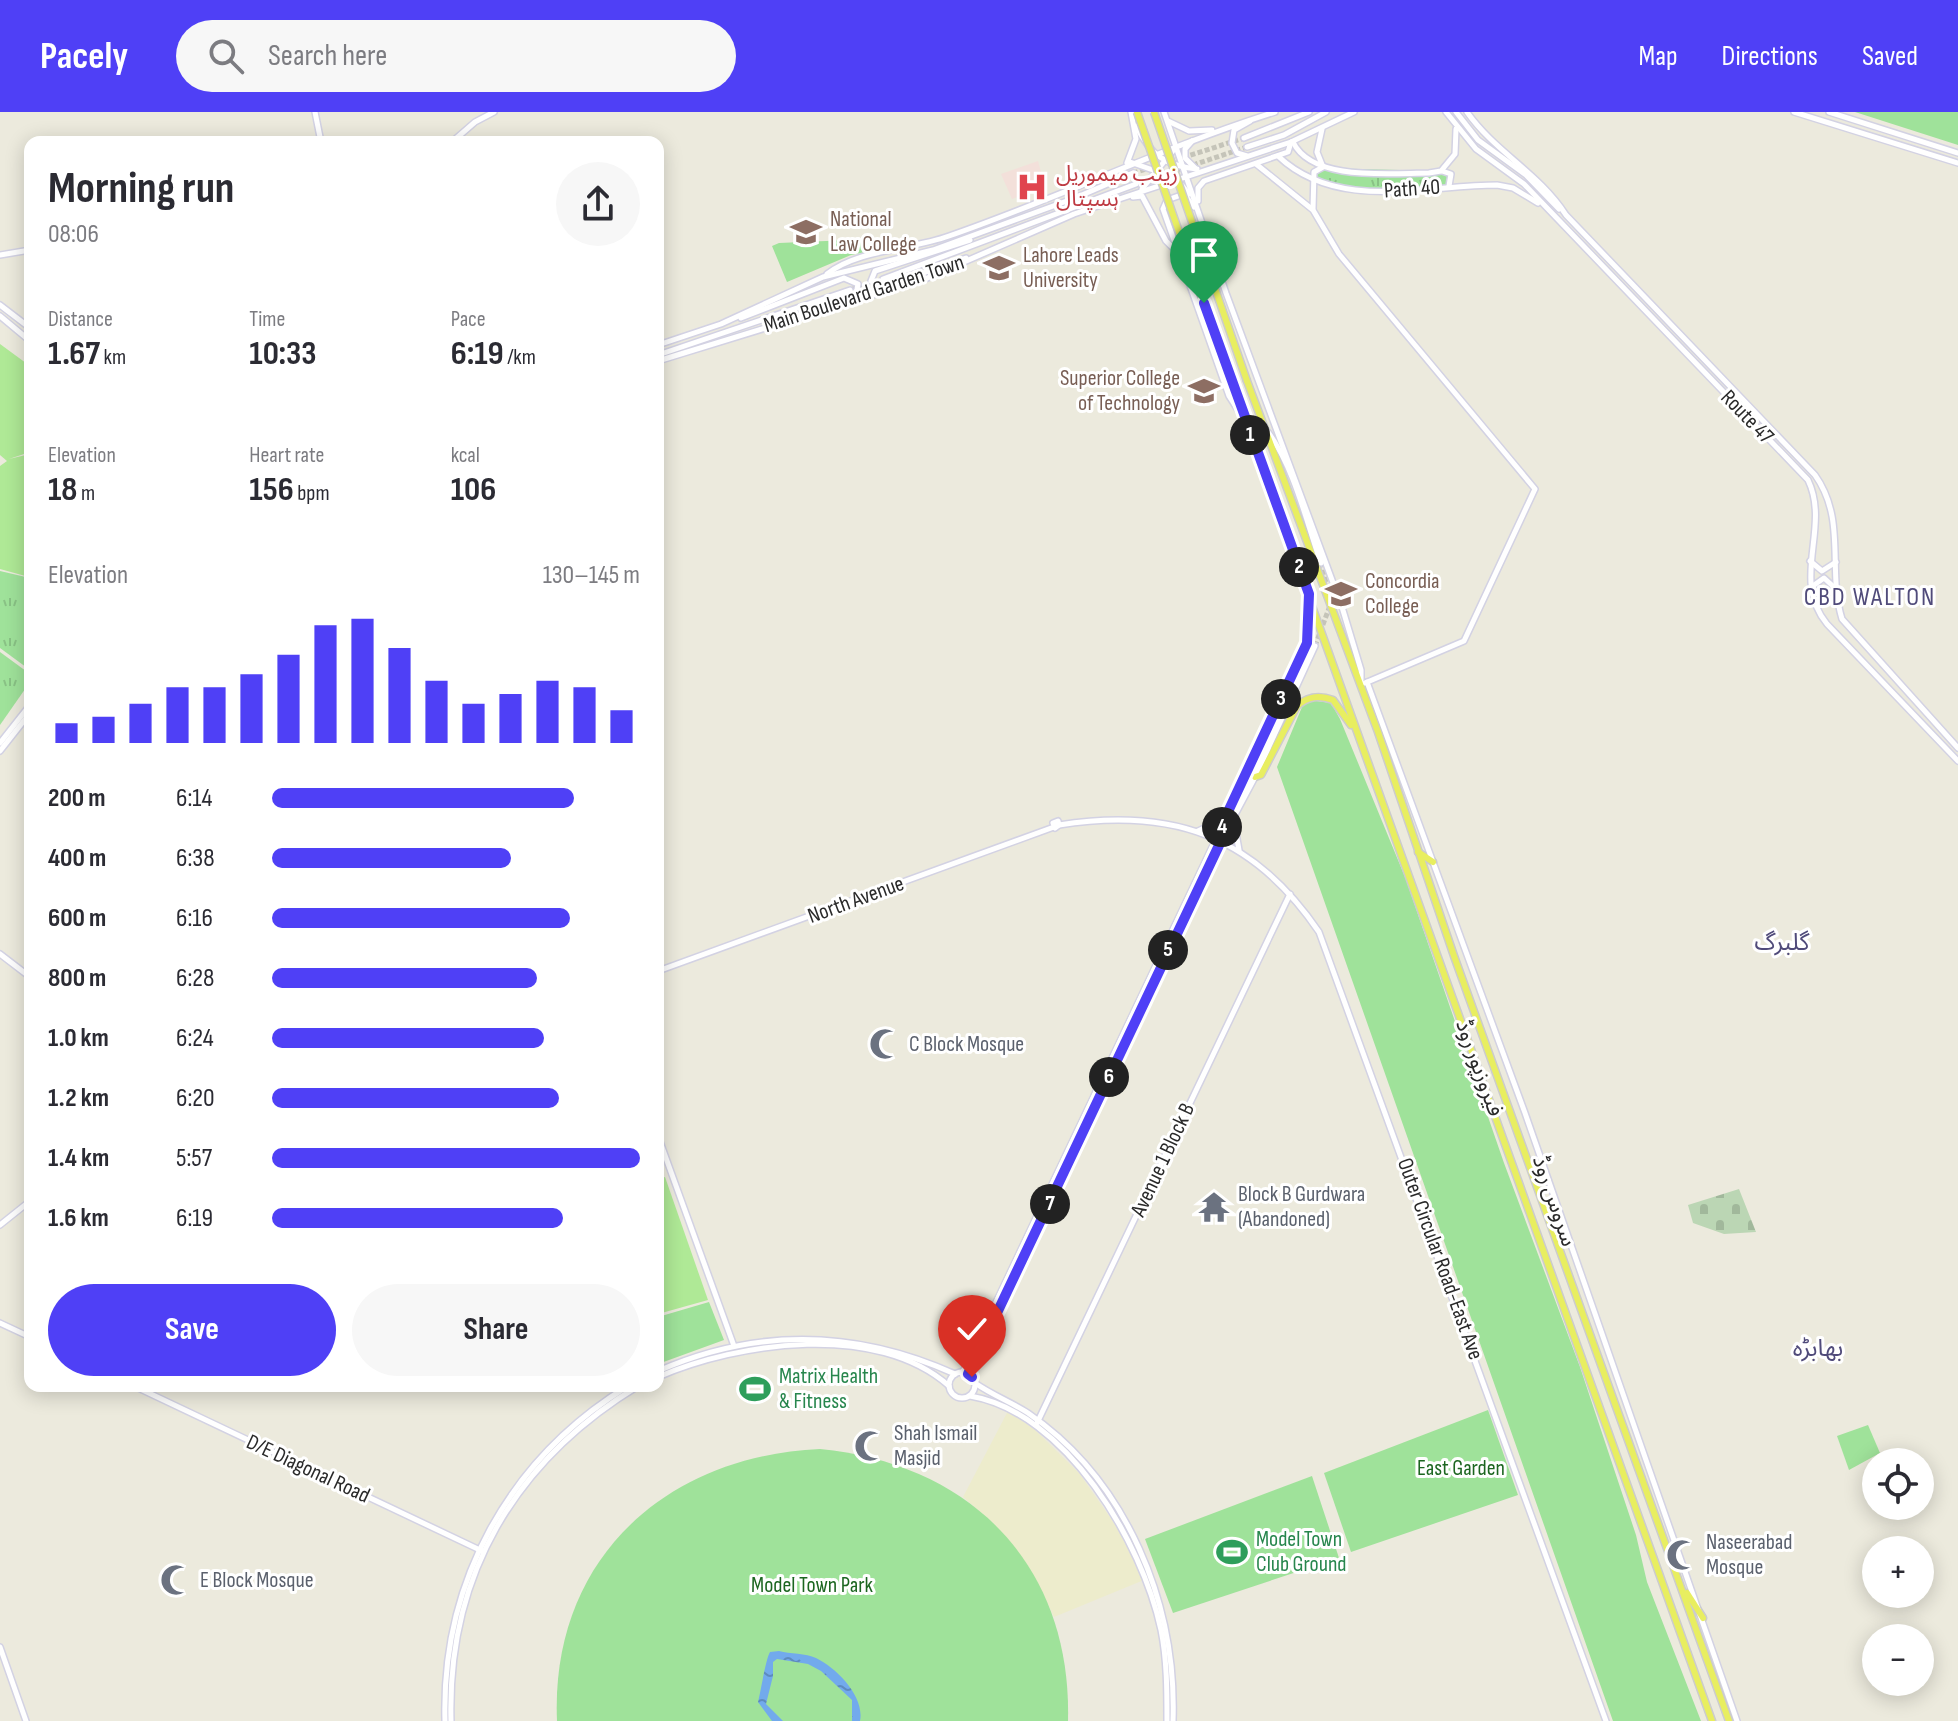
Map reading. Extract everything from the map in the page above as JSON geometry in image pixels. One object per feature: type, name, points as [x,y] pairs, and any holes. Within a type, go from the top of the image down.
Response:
[{"type":"main road","name":"فیروزپور روڈ","points":[[1137,112],[1242,416],[1309,594],[1712,1721]]},
{"type":"main road","name":"فیروزپور روڈ","points":[[1154,112],[1247,381],[1364,683],[1418,852],[1729,1721]]},
{"type":"main road","points":[[1255,777],[1261,775],[1297,706],[1312,697],[1333,700],[1361,742]]},
{"type":"main road","points":[[1418,852],[1433,862]]},
{"type":"main road","points":[[1680,1584],[1703,1618]]},
{"type":"street","points":[[315,112],[320,136]]},
{"type":"street","points":[[459,136],[475,122],[494,112]]},
{"type":"street","points":[[1131,112],[1154,154],[1164,162],[1183,168],[1202,169],[1292,142],[1354,112]]},
{"type":"street","name":"فیروزپور روڈ","points":[[1164,112],[1342,607],[1364,683]]},
{"type":"street","name":"Main Boulevard Garden Town","points":[[823,277],[834,268],[861,258],[923,245],[958,233],[1128,163],[1275,112]]},
{"type":"street","points":[[1244,138],[1309,112]]},
{"type":"street","points":[[1247,147],[1284,135],[1326,112]]},
{"type":"street","name":"Route 47","points":[[1446,112],[1476,149],[1519,179],[1808,480],[1817,506],[1810,561],[1812,602],[1827,624],[1958,761]]},
{"type":"street","points":[[1456,112],[1478,140],[1526,175],[1566,215]]},
{"type":"street","name":"Route 47","points":[[1467,112],[1494,145],[1539,180],[1566,215],[1815,475],[1830,500],[1835,521],[1836,589],[1842,619],[1958,748]]},
{"type":"street","points":[[1794,112],[1958,163]]},
{"type":"street","points":[[1829,112],[1958,153]]},
{"type":"street","points":[[1248,156],[1237,153],[1231,138],[1234,130],[1258,118]]},
{"type":"street","points":[[1167,121],[1189,131],[1219,130]]},
{"type":"street","points":[[1136,126],[1128,163],[1176,178],[1186,187],[1202,220]]},
{"type":"street","name":"Path 40","points":[[1323,167],[1360,172],[1441,171],[1455,154],[1456,128]]},
{"type":"street","points":[[1322,129],[1317,144],[1323,167]]},
{"type":"street","points":[[1193,140],[1185,149],[1185,158],[1192,167],[1202,169]]},
{"type":"street","points":[[1202,220],[1196,193],[1200,185],[1291,150],[1292,142]]},
{"type":"street","points":[[1292,142],[1300,154],[1323,167]]},
{"type":"street","points":[[1139,191],[1176,146]]},
{"type":"street","points":[[1274,175],[1275,157]]},
{"type":"street","name":"Path 40","points":[[1275,157],[1315,180],[1379,192],[1448,186],[1513,188],[1549,210]]},
{"type":"street","points":[[1256,164],[1274,175],[1313,210],[1339,254],[1535,489],[1464,641],[1364,683]]},
{"type":"street","points":[[1313,210],[1314,172],[1323,167]]},
{"type":"street","name":"Main Boulevard Garden Town","points":[[664,356],[925,279],[1022,236],[1202,169]]},
{"type":"street","points":[[1441,171],[1451,174],[1448,186]]},
{"type":"street","name":"Main Boulevard Garden Town","points":[[664,343],[721,324],[823,277],[914,256],[1133,173]]},
{"type":"street","name":"Main Boulevard Garden Town","points":[[883,279],[1136,184]]},
{"type":"street","points":[[1176,251],[1163,209],[1167,200],[1186,195],[1202,220]]},
{"type":"street","name":"فیروزپور روڈ","points":[[1096,207],[1142,196],[1166,241],[1176,251],[1234,407],[1242,416]]},
{"type":"street","points":[[1015,220],[919,260],[875,271],[871,281],[883,287],[1022,236]]},
{"type":"street","points":[[0,255],[24,251]]},
{"type":"street","points":[[721,324],[844,278],[858,284],[856,295],[755,331]]},
{"type":"street","name":"Main Boulevard Garden Town","points":[[664,356],[850,290]]},
{"type":"street","points":[[0,305],[24,323]]},
{"type":"street","points":[[0,316],[24,336]]},
{"type":"street","points":[[1277,431],[1321,563]]},
{"type":"street","points":[[1267,432],[1277,445],[1294,486]]},
{"type":"street","points":[[1810,561],[1822,571],[1836,561]]},
{"type":"street","points":[[1809,589],[1824,578],[1836,589]]},
{"type":"street","points":[[966,1373],[1219,838],[1225,818],[1307,643],[1309,594]]},
{"type":"street","points":[[1219,838],[1234,821],[1315,646]]},
{"type":"street","name":"سروس روڈ","points":[[1364,683],[1534,1140],[1737,1721]]},
{"type":"street","points":[[0,743],[24,713]]},
{"type":"street","points":[[0,751],[24,721]]},
{"type":"street","points":[[1197,831],[1225,818]]},
{"type":"street","name":"North Avenue","points":[[664,969],[1056,826],[1132,820],[1197,831]]},
{"type":"street","points":[[1234,821],[1239,850]]},
{"type":"street","name":"Outer Circular Road-East Ave","points":[[1197,831],[1219,838],[1239,850],[1290,894],[1326,946],[1606,1721]]},
{"type":"street","name":"Avenue 1 Block B","points":[[1037,1424],[1290,894]]},
{"type":"street","points":[[0,954],[24,972]]},
{"type":"street","points":[[664,1153],[734,1346]]},
{"type":"street","points":[[0,1225],[24,1206]]},
{"type":"street","points":[[0,1323],[24,1334]]},
{"type":"street","points":[[664,1372],[734,1346],[791,1340],[861,1342],[918,1357],[955,1374],[966,1373]]},
{"type":"street","points":[[664,1372],[736,1351],[838,1346],[885,1353],[921,1364],[949,1386],[957,1398],[970,1396],[998,1403],[1037,1424],[1092,1485],[1129,1540],[1140,1564],[1162,1637],[1167,1721]]},
{"type":"street","points":[[966,1373],[975,1383],[1069,1448],[1099,1484],[1143,1556],[1167,1626],[1173,1721]]},
{"type":"street","points":[[949,1386],[955,1374]]},
{"type":"street","points":[[970,1396],[975,1383]]},
{"type":"street","name":"D/E Diagonal Road","points":[[147,1392],[481,1550]]},
{"type":"street","points":[[448,1721],[451,1629],[481,1550],[523,1475],[586,1415],[619,1392]]},
{"type":"street","points":[[481,1550],[509,1506],[548,1456],[589,1419],[629,1392]]},
{"type":"street","points":[[0,1647],[26,1721]]},
{"type":"shaded area","points":[[1038,161],[1045,187],[1012,199],[1001,174]]},
{"type":"shaded area","points":[[1008,1411],[1034,1429],[1079,1473],[1119,1530],[1144,1580],[1054,1617],[1038,1583],[992,1522],[963,1497]]},
{"type":"green space","points":[[1855,112],[1958,112],[1958,145]]},
{"type":"green space","points":[[1318,168],[1441,171],[1451,174],[1448,186],[1379,192],[1315,180],[1314,172]]},
{"type":"green space","points":[[894,239],[899,245],[851,255],[787,282],[772,246],[779,243]]},
{"type":"green space","points":[[0,344],[24,362],[24,454],[9,459],[24,455],[24,576],[0,569],[0,466],[7,461],[0,455]]},
{"type":"green space","points":[[0,571],[24,577],[24,666],[0,648]]},
{"type":"green space","points":[[0,652],[24,670],[24,691],[0,725]]},
{"type":"green space","points":[[1309,700],[1331,703],[1340,719],[1405,877],[1504,1163],[1580,1367],[1636,1535],[1647,1582],[1701,1721],[1613,1721],[1277,767],[1302,707]]},
{"type":"green space","points":[[664,1177],[708,1300],[664,1312]]},
{"type":"green space","points":[[1739,1189],[1756,1232],[1724,1234],[1693,1223],[1688,1205]]},
{"type":"green space","points":[[709,1302],[724,1340],[664,1362],[664,1315]]},
{"type":"green space","name":"East Garden","points":[[1488,1410],[1518,1495],[1351,1552],[1324,1473]]},
{"type":"green space","points":[[1868,1425],[1878,1448],[1862,1448],[1862,1463],[1849,1470],[1837,1436]]},
{"type":"green space","name":"Model Town Park","points":[[820,1449],[874,1459],[923,1476],[966,1501],[1002,1532],[1031,1570],[1052,1615],[1065,1665],[1068,1721],[557,1721],[560,1663],[573,1612],[596,1566],[628,1527],[667,1496],[713,1472],[764,1456]]},
{"type":"green space","points":[[1312,1476],[1339,1558],[1173,1613],[1145,1539]]},
{"type":"water","points":[[779,1651],[812,1656],[832,1669],[854,1693],[860,1721],[852,1721],[852,1700],[821,1671],[808,1664],[777,1659],[773,1662],[766,1704],[783,1721],[772,1721],[758,1702],[768,1655]]},
{"type":"tunnel","points":[[1169,162],[1244,138]]},
{"type":"tunnel","points":[[1136,184],[1247,147]]},
{"type":"tunnel","points":[[1133,173],[1159,165]]},
{"type":"tunnel","points":[[850,290],[883,279]]},
{"type":"tunnel","points":[[1315,646],[1331,603],[1321,563]]},
{"type":"place","name":"زینب میموریل ہسپتال","points":[[1032,187]]},
{"type":"place","name":"National Law College","points":[[806,232]]},
{"type":"place","name":"Lahore Leads University","points":[[999,268]]},
{"type":"place","name":"Superior College of Technology","points":[[1204,391]]},
{"type":"place","name":"Concordia College","points":[[1341,594]]},
{"type":"place","name":"C Block Mosque","points":[[885,1044]]},
{"type":"place","name":"Block B Gurdwara (Abandoned)","points":[[1214,1207]]},
{"type":"place","name":"Matrix Health & Fitness","points":[[755,1389]]},
{"type":"place","name":"Shah Ismail Masjid","points":[[870,1446]]},
{"type":"place","name":"Model Town Club Ground","points":[[1232,1552]]},
{"type":"place","name":"Naseerabad Mosque","points":[[1682,1555]]},
{"type":"place","name":"E Block Mosque","points":[[176,1580]]},
{"type":"district","name":"CBD WALTON","points":[[1870,597]]},
{"type":"district","name":"گلبرگ","points":[[1782,942]]},
{"type":"district","name":"بھابڑہ","points":[[1818,1348]]},
{"type":"route","points":[[972,1377],[968,1374],[1222,839],[1217,837],[1225,818],[1308,639],[1309,594],[1242,416],[1241,405],[1204,303]]}]
